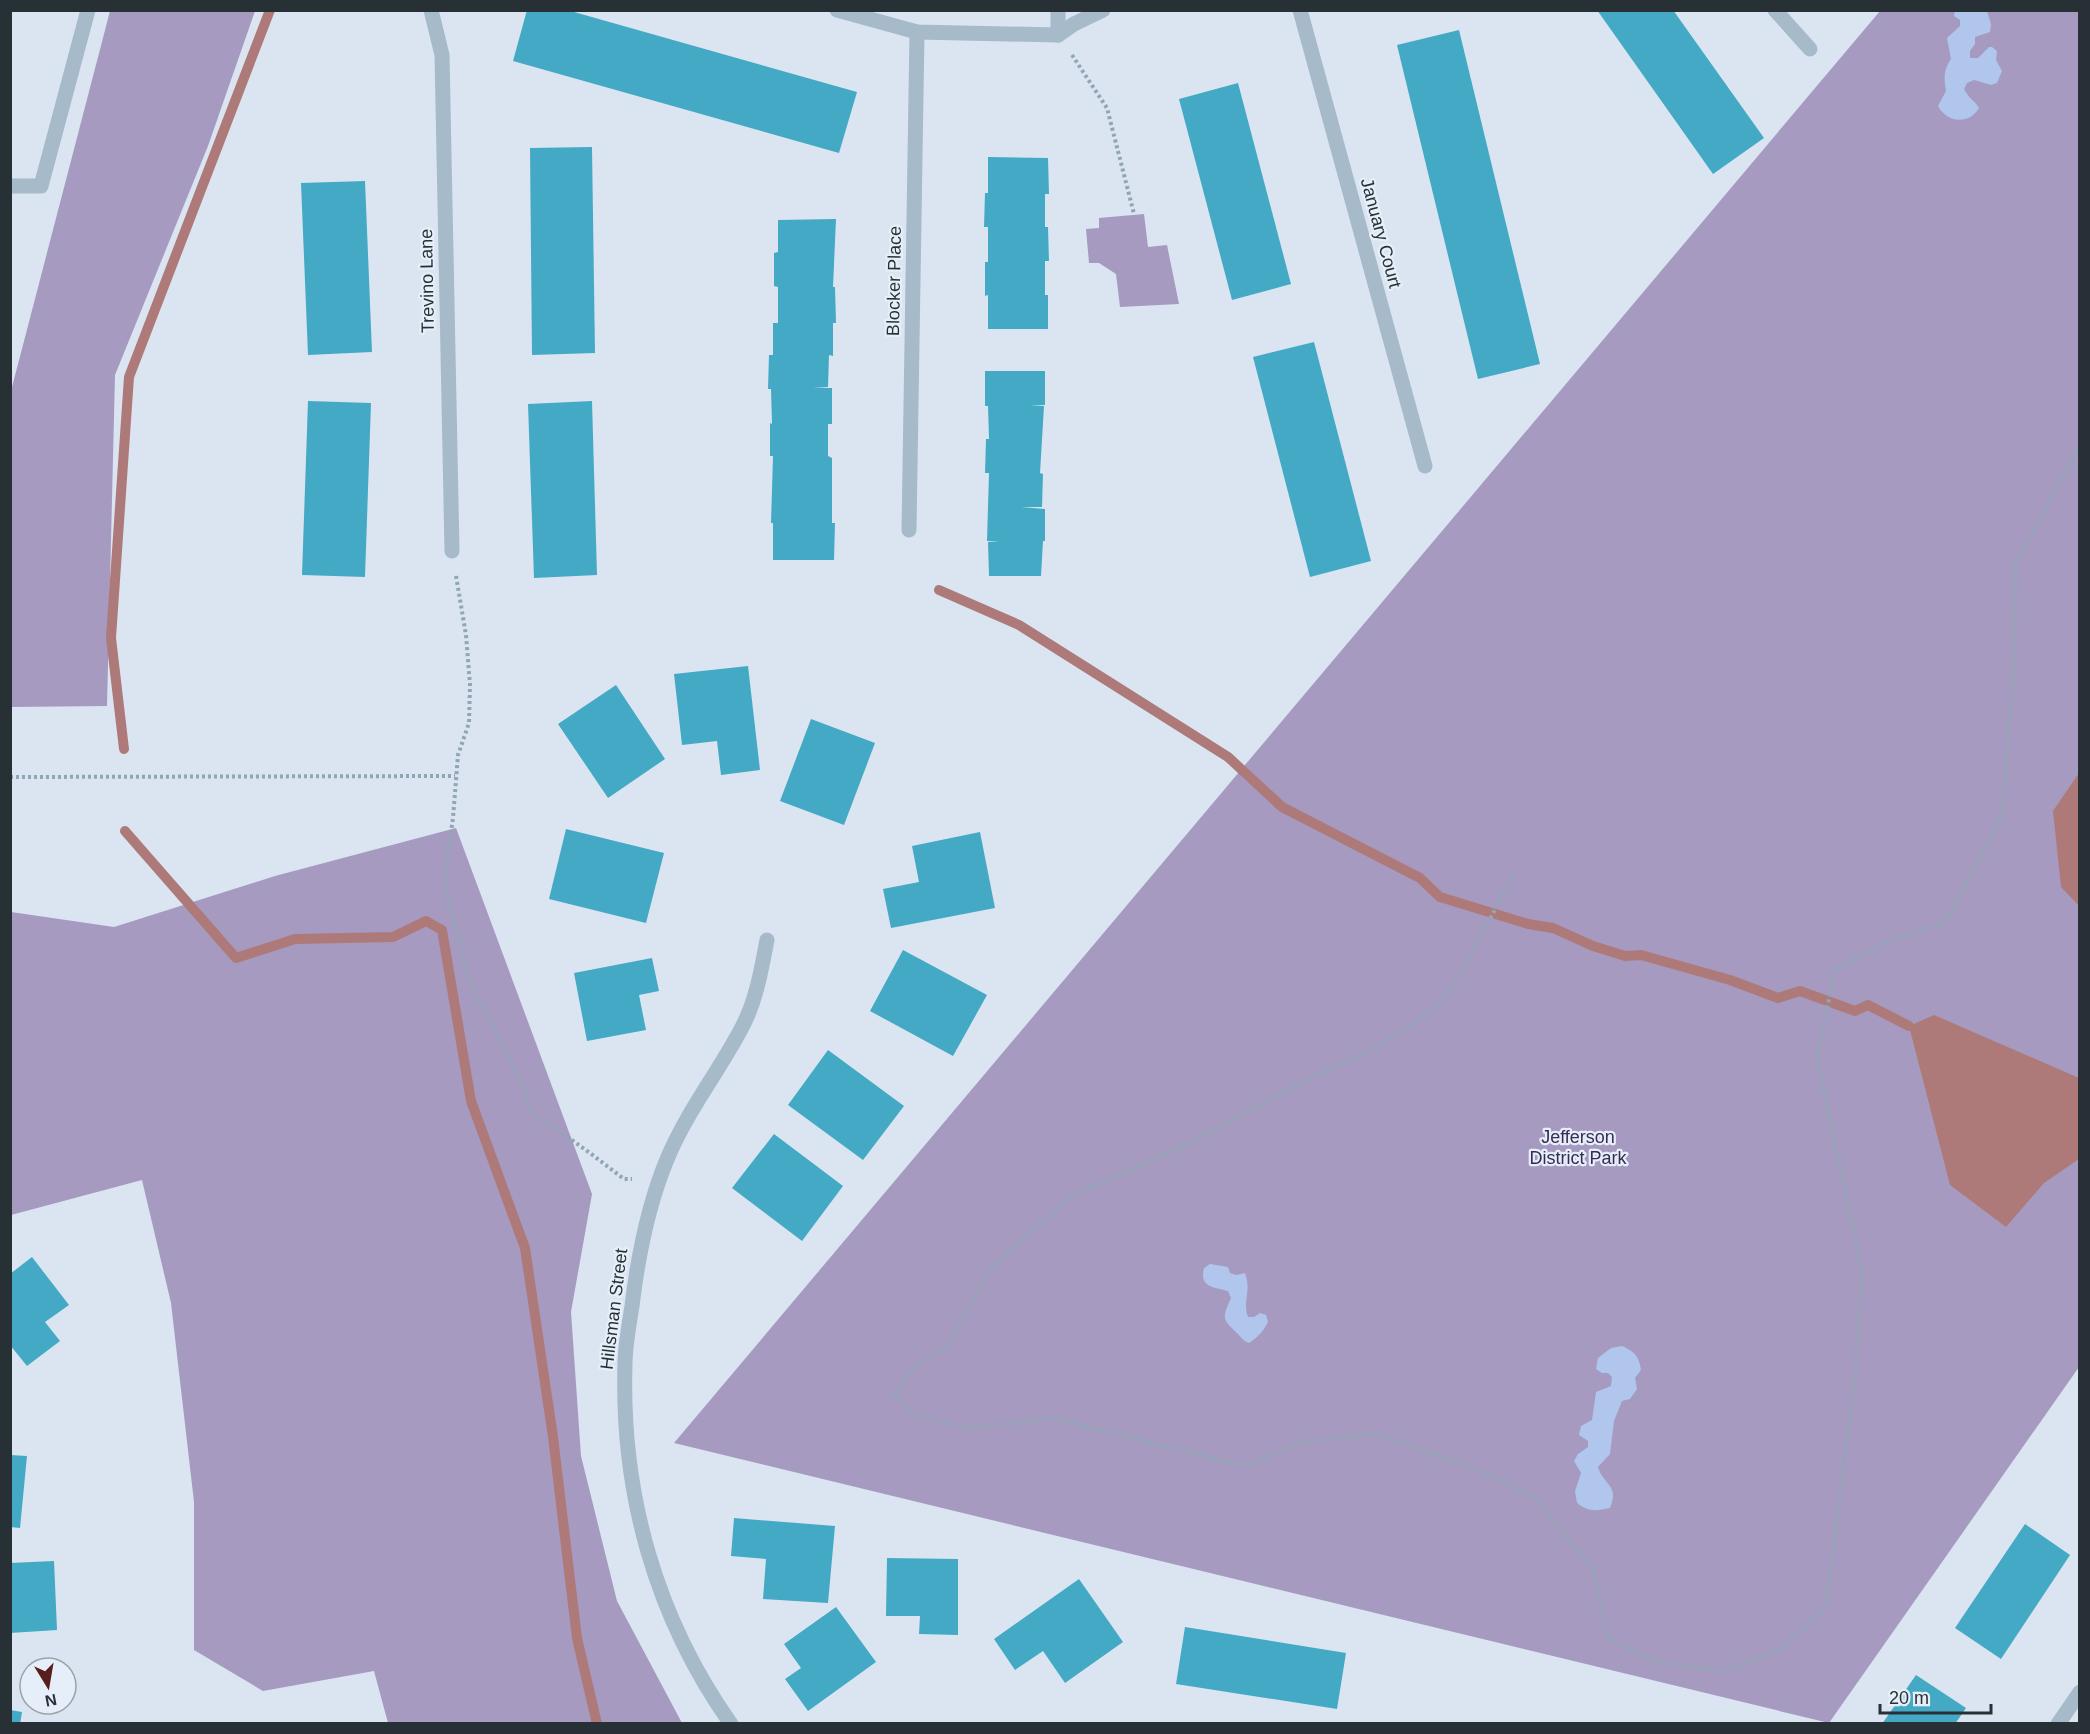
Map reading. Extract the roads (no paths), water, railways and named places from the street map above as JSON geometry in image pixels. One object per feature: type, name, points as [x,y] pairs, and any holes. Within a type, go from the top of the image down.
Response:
[{"type":"street","points":[[10,186],[41,186],[88,10]]},
{"type":"street","name":"Trevino Lane","points":[[431,10],[442,55],[452,551]]},
{"type":"street","points":[[837,10],[917,32],[1058,35],[1074,24],[1103,10]]},
{"type":"street","points":[[1058,10],[1058,35]]},
{"type":"street","name":"January Court","points":[[1300,10],[1425,466]]},
{"type":"street","points":[[1775,10],[1810,49]]},
{"type":"street","name":"Blocker Place","points":[[909,530],[917,32]]},
{"type":"street","name":"Hillsman Street","points":[[731,1724],[715,1701],[678,1634],[650,1563],[636,1509],[626,1437],[625,1363],[634,1288],[646,1221],[668,1157],[699,1096],[741,1030],[758,987],[767,940]]},
{"type":"street","points":[[2058,1724],[2079,1692]]},
{"type":"waterway","points":[[124,749],[111,638],[129,377],[270,10]]},
{"type":"waterway","points":[[939,590],[1019,625],[1228,757],[1282,807],[1420,878],[1440,897],[1528,924],[1553,928],[1593,946],[1625,956],[1641,955],[1730,980],[1778,998],[1800,991],[1855,1011],[1868,1005],[1909,1026]]},
{"type":"waterway","points":[[125,831],[236,958],[295,939],[393,937],[426,921],[442,930],[471,1101],[525,1248],[553,1437],[577,1638],[597,1724]]},
{"type":"park label","name":"Jefferson District Park","points":[[1578,1147]]}]
